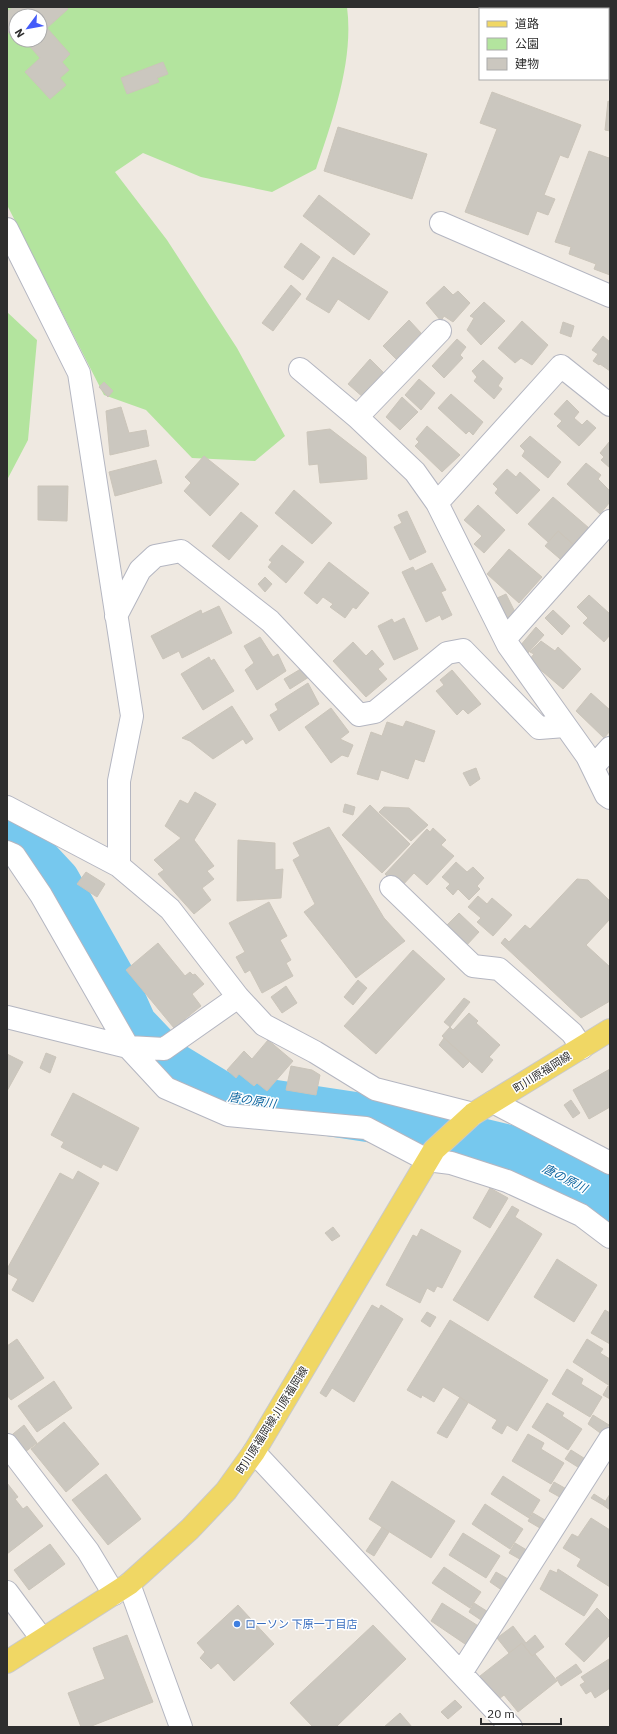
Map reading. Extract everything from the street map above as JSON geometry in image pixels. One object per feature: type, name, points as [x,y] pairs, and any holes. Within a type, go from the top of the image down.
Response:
[{"type":"main road","name":"町川原福岡線","points":[[472,1114],[610,1030]]},
{"type":"main road","name":"町川原福岡線;川原福岡線","points":[[8,1661],[122,1589],[190,1529],[221,1497],[254,1452],[431,1155],[472,1114]]},
{"type":"street","points":[[441,223],[610,296]]},
{"type":"street","points":[[7,229],[79,373],[132,716],[119,781],[119,866]]},
{"type":"street","points":[[357,417],[440,330]]},
{"type":"street","points":[[437,503],[561,366],[610,405]]},
{"type":"street","points":[[300,369],[357,417],[415,472],[437,503],[505,639],[593,767],[606,794],[610,798]]},
{"type":"street","points":[[505,639],[610,521]]},
{"type":"street","points":[[116,616],[140,570],[155,556],[181,551],[270,621],[359,714],[375,712],[447,653],[463,650],[539,728],[565,726]]},
{"type":"street","points":[[593,767],[610,748]]},
{"type":"street","points":[[7,807],[119,866],[170,908],[238,997],[264,1025],[316,1052],[375,1088],[472,1114]]},
{"type":"street","points":[[7,852],[14,855],[40,895],[128,1047],[166,1088],[228,1115],[366,1128],[451,1163],[507,1181],[581,1215],[610,1237]]},
{"type":"street","points":[[391,887],[473,966],[499,969],[572,1033],[582,1048]]},
{"type":"street","points":[[7,1017],[128,1047],[164,1049],[238,997]]},
{"type":"street","points":[[493,1102],[610,1163]]},
{"type":"street","points":[[461,1673],[610,1439]]},
{"type":"street","points":[[7,1445],[88,1551],[122,1589],[181,1727]]},
{"type":"street","points":[[254,1452],[511,1727]]},
{"type":"street","points":[[7,1592],[42,1639]]},
{"type":"green space","points":[[7,7],[347,7],[348,48],[345,68],[335,110],[316,169],[272,192],[201,177],[143,153],[115,172],[167,240],[237,348],[285,436],[255,461],[192,458],[146,410],[104,395],[7,205]]},
{"type":"green space","points":[[7,312],[37,340],[28,440],[7,480]]},
{"type":"building","points":[[66,7],[68,9],[48,27],[48,8],[12,8]]},
{"type":"building","points":[[8,11],[7,34],[7,12]]},
{"type":"building","points":[[48,29],[70,54],[62,62],[69,70],[60,78],[66,85],[50,99],[25,72],[40,58],[31,48],[48,48]]},
{"type":"building","points":[[163,62],[168,74],[157,78],[159,82],[127,94],[121,78]]},
{"type":"building","points":[[492,92],[581,125],[568,158],[560,155],[544,195],[555,199],[548,215],[537,211],[528,235],[465,212],[497,129],[480,123]]},
{"type":"building","points":[[608,101],[610,102],[610,131],[605,130]]},
{"type":"building","points":[[338,127],[427,154],[412,199],[324,171]]},
{"type":"building","points":[[589,151],[609,158],[610,155],[610,275],[594,269],[596,264],[569,254],[571,247],[555,242]]},
{"type":"building","points":[[319,195],[370,234],[354,255],[303,216]]},
{"type":"building","points":[[301,243],[320,257],[303,280],[284,267]]},
{"type":"building","points":[[333,257],[388,292],[369,320],[338,299],[329,313],[306,299]]},
{"type":"building","points":[[291,285],[301,294],[273,331],[262,323]]},
{"type":"building","points":[[444,286],[453,295],[458,291],[470,303],[453,322],[444,316],[441,321],[426,303]]},
{"type":"building","points":[[484,302],[505,321],[481,345],[467,330],[474,318],[470,316]]},
{"type":"building","points":[[409,320],[421,333],[396,359],[383,346]]},
{"type":"building","points":[[522,321],[548,345],[532,365],[521,358],[515,363],[498,348]]},
{"type":"building","points":[[563,322],[574,326],[571,337],[560,333]]},
{"type":"building","points":[[603,336],[610,342],[610,371],[593,361],[598,354],[592,350]]},
{"type":"building","points":[[457,339],[466,347],[460,355],[463,358],[444,378],[432,366]]},
{"type":"building","points":[[370,359],[386,375],[364,398],[348,384]]},
{"type":"building","points":[[483,360],[503,378],[498,386],[502,389],[494,399],[474,381],[477,377],[472,371]]},
{"type":"building","points":[[419,379],[435,393],[421,410],[405,395]]},
{"type":"building","points":[[104,382],[113,391],[108,397],[99,387]]},
{"type":"building","points":[[451,394],[483,422],[473,435],[469,431],[466,434],[438,408]]},
{"type":"building","points":[[402,397],[418,412],[400,430],[386,417]]},
{"type":"building","points":[[567,400],[579,412],[574,418],[582,425],[587,420],[596,428],[579,446],[557,426],[562,421],[554,414]]},
{"type":"building","points":[[121,407],[129,433],[146,430],[149,446],[110,455],[106,411]]},
{"type":"building","points":[[427,426],[460,455],[442,472],[415,446],[419,442],[416,439]]},
{"type":"building","points":[[330,429],[366,457],[367,479],[320,483],[318,464],[309,465],[307,432]]},
{"type":"building","points":[[530,436],[561,462],[548,478],[522,456],[525,451],[520,446]]},
{"type":"building","points":[[610,441],[610,468],[601,460],[604,457],[600,453]]},
{"type":"building","points":[[204,456],[239,484],[210,516],[184,491],[191,483],[185,477]]},
{"type":"building","points":[[156,460],[162,483],[115,496],[109,472]]},
{"type":"building","points":[[586,463],[601,475],[598,479],[610,491],[610,502],[600,514],[567,484]]},
{"type":"building","points":[[507,469],[516,477],[520,472],[540,490],[517,514],[495,493],[498,489],[493,484]]},
{"type":"building","points":[[38,486],[68,486],[67,521],[38,520]]},
{"type":"building","points":[[294,490],[332,523],[312,544],[275,513]]},
{"type":"building","points":[[553,497],[589,528],[574,545],[558,531],[548,542],[528,524]]},
{"type":"building","points":[[478,505],[505,530],[484,553],[474,544],[482,536],[464,520]]},
{"type":"building","points":[[407,511],[426,552],[410,560],[394,527],[402,523],[398,515]]},
{"type":"building","points":[[241,512],[258,526],[229,560],[212,546]]},
{"type":"building","points":[[558,531],[574,545],[566,564],[545,546]]},
{"type":"building","points":[[282,545],[304,562],[286,583],[268,567],[272,562],[269,560]]},
{"type":"building","points":[[509,549],[542,577],[519,603],[487,574]]},
{"type":"building","points":[[329,562],[369,593],[356,609],[353,607],[345,618],[330,607],[333,604],[323,597],[317,604],[304,593]]},
{"type":"building","points":[[432,563],[446,590],[441,592],[452,615],[442,620],[440,615],[426,622],[402,572],[413,567],[415,571]]},
{"type":"building","points":[[265,577],[272,584],[265,592],[258,584]]},
{"type":"building","points":[[506,594],[516,614],[504,619],[495,599]]},
{"type":"building","points":[[589,595],[610,614],[610,635],[604,642],[583,623],[588,618],[577,607]]},
{"type":"building","points":[[219,606],[232,633],[182,658],[179,651],[163,659],[151,636],[201,610],[202,614]]},
{"type":"building","points":[[553,610],[570,626],[562,635],[545,618]]},
{"type":"building","points":[[404,618],[418,649],[394,660],[378,626],[392,619],[394,623]]},
{"type":"building","points":[[536,627],[544,635],[528,653],[520,646]]},
{"type":"building","points":[[260,637],[273,657],[278,654],[286,671],[257,690],[245,670],[254,663],[244,646]]},
{"type":"building","points":[[541,641],[555,651],[558,647],[581,669],[563,689],[529,660],[534,654],[530,652]]},
{"type":"building","points":[[353,642],[366,656],[372,650],[384,664],[378,669],[387,679],[366,697],[333,661]]},
{"type":"building","points":[[209,657],[211,661],[214,659],[234,691],[203,710],[181,674]]},
{"type":"building","points":[[304,667],[309,677],[290,689],[284,679]]},
{"type":"building","points":[[452,670],[481,704],[468,714],[463,709],[457,715],[436,691],[444,685],[440,680]]},
{"type":"building","points":[[308,683],[319,704],[279,731],[270,715],[278,710],[275,704]]},
{"type":"building","points":[[591,693],[610,710],[610,731],[604,738],[576,711]]},
{"type":"building","points":[[232,706],[253,739],[246,744],[243,739],[213,759],[190,741],[182,738]]},
{"type":"building","points":[[331,708],[349,732],[340,739],[353,745],[348,757],[342,755],[331,763],[305,727]]},
{"type":"building","points":[[406,721],[435,731],[424,762],[415,759],[408,779],[381,770],[378,780],[357,774],[371,732],[382,736],[387,722],[403,727]]},
{"type":"building","points":[[476,768],[480,779],[470,786],[463,773]]},
{"type":"building","points":[[195,792],[216,804],[194,840],[214,866],[207,871],[214,879],[202,888],[211,900],[194,914],[158,874],[164,870],[154,860],[181,838],[165,826],[180,800],[188,804]]},
{"type":"building","points":[[345,804],[355,807],[353,815],[343,812]]},
{"type":"building","points":[[370,805],[410,844],[382,873],[342,835]]},
{"type":"building","points":[[384,807],[409,808],[428,825],[411,841],[379,812]]},
{"type":"building","points":[[329,827],[384,918],[405,941],[356,978],[304,912],[315,904],[293,860],[300,856],[293,843]]},
{"type":"building","points":[[433,828],[446,840],[441,845],[454,856],[427,885],[414,873],[400,888],[385,874],[427,829],[430,832]]},
{"type":"building","points":[[238,840],[275,843],[275,870],[283,869],[281,898],[237,901]]},
{"type":"building","points":[[456,862],[467,872],[473,867],[484,878],[477,886],[480,889],[469,900],[458,889],[453,895],[446,888],[450,884],[442,877]]},
{"type":"building","points":[[86,872],[105,884],[97,897],[77,884]]},
{"type":"building","points":[[577,879],[588,880],[610,901],[610,919],[586,945],[610,967],[610,1001],[581,1018],[501,943],[505,938],[509,942],[525,925],[530,929]]},
{"type":"building","points":[[478,896],[487,904],[492,898],[512,915],[493,936],[477,922],[481,918],[468,907]]},
{"type":"building","points":[[269,902],[287,936],[280,940],[291,960],[286,963],[293,976],[262,993],[250,970],[245,973],[236,957],[245,952],[229,923]]},
{"type":"building","points":[[459,913],[479,932],[465,947],[444,928]]},
{"type":"building","points":[[158,943],[185,976],[190,972],[193,975],[195,974],[204,984],[192,994],[201,1006],[174,1028],[126,970]]},
{"type":"building","points":[[413,950],[445,979],[376,1054],[344,1026]]},
{"type":"building","points":[[358,980],[367,988],[353,1005],[344,997]]},
{"type":"building","points":[[286,986],[297,1003],[282,1013],[271,997]]},
{"type":"building","points":[[464,998],[470,1002],[450,1027],[444,1022]]},
{"type":"building","points":[[469,1013],[478,1021],[476,1023],[500,1045],[489,1057],[493,1060],[482,1073],[442,1036],[450,1027],[453,1030]]},
{"type":"building","points":[[444,1038],[470,1061],[463,1068],[439,1045]]},
{"type":"building","points":[[268,1040],[293,1061],[267,1091],[257,1083],[254,1086],[239,1074],[236,1078],[227,1070],[244,1051],[252,1059]]},
{"type":"building","points":[[46,1053],[56,1057],[50,1073],[40,1068]]},
{"type":"building","points":[[7,1054],[23,1062],[7,1091]]},
{"type":"building","points":[[291,1066],[312,1070],[320,1075],[316,1095],[286,1090]]},
{"type":"building","points":[[610,1069],[610,1107],[589,1119],[573,1090]]},
{"type":"building","points":[[73,1093],[139,1128],[117,1171],[103,1164],[101,1168],[61,1147],[64,1142],[51,1135]]},
{"type":"building","points":[[571,1100],[580,1113],[573,1118],[564,1105]]},
{"type":"building","points":[[78,1171],[99,1183],[33,1302],[12,1290],[18,1279],[7,1273],[7,1269],[60,1173],[73,1180]]},
{"type":"building","points":[[490,1188],[508,1198],[490,1228],[473,1218]]},
{"type":"building","points":[[512,1206],[519,1210],[515,1217],[542,1234],[488,1321],[453,1300]]},
{"type":"building","points":[[333,1227],[340,1236],[332,1241],[325,1233]]},
{"type":"building","points":[[421,1229],[461,1251],[442,1288],[437,1286],[434,1292],[427,1288],[420,1303],[386,1285],[413,1235],[417,1237]]},
{"type":"building","points":[[557,1259],[597,1285],[574,1322],[534,1297]]},
{"type":"building","points":[[372,1305],[379,1309],[381,1305],[403,1319],[354,1402],[332,1388],[326,1397],[320,1393]]},
{"type":"building","points":[[605,1310],[610,1313],[610,1344],[591,1333]]},
{"type":"building","points":[[427,1312],[436,1317],[430,1327],[421,1321]]},
{"type":"building","points":[[450,1320],[548,1380],[517,1431],[507,1425],[502,1434],[492,1428],[497,1420],[443,1387],[434,1402],[422,1395],[421,1398],[407,1390]]},
{"type":"building","points":[[17,1339],[44,1378],[11,1400],[7,1395],[7,1346]]},
{"type":"building","points":[[587,1339],[603,1349],[600,1353],[610,1359],[610,1386],[573,1362]]},
{"type":"building","points":[[567,1369],[583,1379],[581,1384],[602,1397],[590,1417],[552,1394]]},
{"type":"building","points":[[54,1381],[72,1408],[37,1432],[18,1406]]},
{"type":"building","points":[[608,1386],[610,1387],[610,1399],[603,1395]]},
{"type":"building","points":[[460,1397],[468,1403],[447,1438],[437,1433]]},
{"type":"building","points":[[547,1403],[564,1413],[562,1416],[582,1429],[568,1450],[532,1427]]},
{"type":"building","points":[[593,1415],[609,1425],[603,1435],[588,1424]]},
{"type":"building","points":[[64,1422],[99,1464],[66,1492],[31,1449]]},
{"type":"building","points":[[24,1425],[37,1443],[21,1455],[8,1438]]},
{"type":"building","points":[[528,1434],[544,1443],[541,1449],[564,1463],[551,1484],[512,1461]]},
{"type":"building","points":[[571,1450],[587,1460],[581,1469],[565,1459]]},
{"type":"building","points":[[106,1474],[141,1519],[108,1545],[72,1500]]},
{"type":"building","points":[[503,1476],[540,1500],[529,1518],[491,1494]]},
{"type":"building","points":[[392,1481],[455,1521],[431,1558],[369,1519]]},
{"type":"building","points":[[554,1482],[570,1491],[565,1500],[549,1491]]},
{"type":"building","points":[[7,1483],[18,1497],[15,1499],[23,1509],[27,1506],[43,1526],[7,1554]]},
{"type":"building","points":[[594,1494],[605,1501],[603,1505],[591,1498]]},
{"type":"building","points":[[610,1494],[610,1510],[603,1505]]},
{"type":"building","points":[[485,1504],[523,1529],[510,1549],[472,1524]]},
{"type":"building","points":[[533,1513],[550,1523],[545,1531],[528,1521]]},
{"type":"building","points":[[591,1518],[610,1530],[610,1587],[577,1566],[581,1559],[563,1548],[572,1534],[578,1537]]},
{"type":"building","points":[[382,1527],[389,1532],[374,1556],[366,1551]]},
{"type":"building","points":[[463,1533],[500,1556],[486,1578],[449,1555]]},
{"type":"building","points":[[515,1543],[530,1552],[525,1562],[509,1553]]},
{"type":"building","points":[[50,1544],[65,1564],[29,1590],[14,1570]]},
{"type":"building","points":[[444,1567],[481,1592],[470,1608],[432,1583]]},
{"type":"building","points":[[558,1569],[598,1595],[584,1616],[540,1589],[550,1570],[557,1573]]},
{"type":"building","points":[[496,1572],[513,1582],[506,1593],[490,1582]]},
{"type":"building","points":[[442,1603],[480,1627],[468,1646],[431,1621]]},
{"type":"building","points":[[474,1603],[493,1615],[487,1624],[469,1612]]},
{"type":"building","name":"ローソン 下原一丁目店","points":[[238,1605],[274,1644],[234,1681],[218,1663],[211,1669],[200,1658],[205,1652],[197,1643]]},
{"type":"building","points":[[597,1608],[610,1621],[610,1635],[584,1662],[565,1644]]},
{"type":"building","points":[[373,1625],[406,1659],[336,1727],[313,1727],[290,1703]]},
{"type":"building","points":[[513,1626],[526,1643],[535,1635],[544,1647],[532,1656],[522,1643],[509,1653],[497,1638]]},
{"type":"building","points":[[127,1635],[153,1702],[89,1727],[81,1727],[68,1693],[105,1679],[93,1648]]},
{"type":"building","points":[[522,1643],[532,1656],[535,1654],[557,1681],[518,1712],[504,1695],[499,1699],[480,1676]]},
{"type":"building","points":[[609,1659],[610,1688],[595,1698],[591,1691],[586,1694],[580,1685],[585,1682],[581,1677]]},
{"type":"building","points":[[576,1664],[582,1672],[561,1686],[556,1678]]},
{"type":"building","points":[[455,1700],[462,1707],[448,1719],[441,1712]]},
{"type":"building","points":[[400,1713],[412,1727],[384,1727]]},
{"type":"waterway","name":"唐の原川","points":[[7,837],[29,852],[56,881],[117,989],[133,1025],[171,1065],[222,1096],[401,1123],[509,1149],[610,1201]]},
{"type":"place","name":"ローソン 下原一丁目店","points":[[237,1624]]}]
